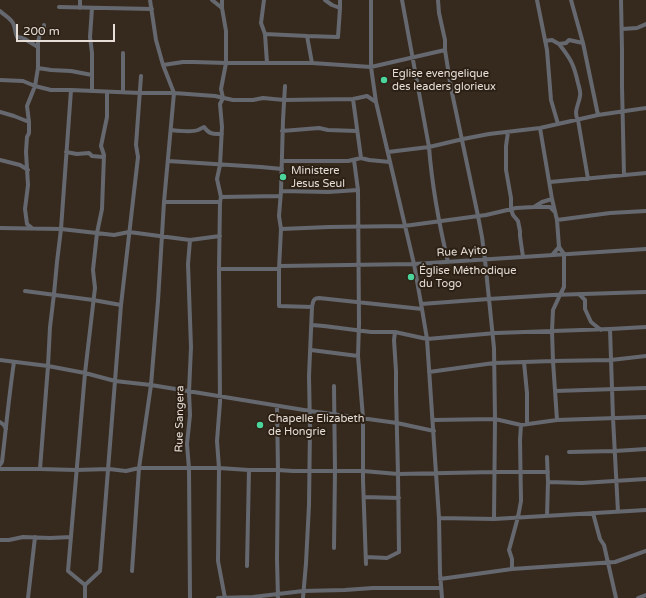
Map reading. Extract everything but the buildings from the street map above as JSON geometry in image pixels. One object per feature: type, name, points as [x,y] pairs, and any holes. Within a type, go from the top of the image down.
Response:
[{"type":"street","points":[[80,0],[80,8]]},
{"type":"street","points":[[132,571],[139,468],[150,385],[158,301],[164,202],[174,92],[163,65],[156,40],[150,0]]},
{"type":"street","points":[[212,0],[222,8]]},
{"type":"street","points":[[222,0],[226,30],[226,63],[221,89],[223,98],[220,104],[222,134],[220,165],[217,179],[221,197],[219,269],[220,396],[217,441],[219,468],[218,562],[225,598]]},
{"type":"street","points":[[264,0],[260,23],[265,34],[267,63]]},
{"type":"street","points":[[325,0],[340,8]]},
{"type":"street","points":[[265,34],[338,37],[340,0]]},
{"type":"street","points":[[371,0],[371,67],[376,102],[414,264],[427,339],[434,431],[442,598]]},
{"type":"street","points":[[402,0],[429,146],[439,222],[448,262]]},
{"type":"street","points":[[438,0],[439,13],[445,40],[445,50],[482,236],[485,260],[494,363],[494,518]]},
{"type":"street","points":[[536,0],[547,50],[551,100],[558,124]]},
{"type":"street","points":[[571,0],[583,43],[598,115]]},
{"type":"street","points":[[621,0],[624,175]]},
{"type":"street","points":[[59,7],[152,9]]},
{"type":"street","points":[[92,8],[90,37],[92,54],[92,91]]},
{"type":"street","points":[[0,11],[11,20],[17,36],[39,47]]},
{"type":"street","points":[[622,29],[637,28],[646,24]]},
{"type":"street","points":[[32,229],[27,224],[25,209],[28,185],[26,152],[30,122],[27,106],[35,86],[38,68],[38,42],[40,34],[44,30],[44,25]]},
{"type":"street","points":[[307,36],[312,62]]},
{"type":"street","points":[[545,41],[552,40],[559,44],[570,58],[575,70],[580,96],[576,116],[578,120],[588,179]]},
{"type":"street","points":[[559,44],[566,43],[569,40],[583,43]]},
{"type":"street","points":[[163,65],[183,62],[312,62],[371,67],[445,50]]},
{"type":"street","points":[[123,53],[123,92]]},
{"type":"street","points":[[38,68],[51,70],[71,70],[92,75]]},
{"type":"street","points":[[85,598],[85,585],[100,571],[121,305],[138,157],[136,145],[141,76]]},
{"type":"street","points":[[0,80],[23,81],[51,90],[140,93],[174,92],[215,96],[233,100],[253,100],[262,98],[284,100],[353,99],[366,96],[376,102]]},
{"type":"street","points":[[285,86],[279,216],[281,229],[279,306],[312,307]]},
{"type":"street","points":[[40,468],[50,327],[61,229],[71,90]]},
{"type":"street","points":[[85,585],[68,572],[76,470],[94,288],[93,270],[102,210],[104,154],[101,146],[107,117],[107,92]]},
{"type":"street","points":[[353,99],[361,158]]},
{"type":"street","points":[[388,152],[540,128],[598,115],[646,108]]},
{"type":"street","points":[[0,112],[30,122]]},
{"type":"street","points":[[171,130],[190,131],[204,127],[208,132],[213,134],[222,134]]},
{"type":"street","points":[[282,131],[319,128],[357,132]]},
{"type":"street","points":[[540,128],[557,220],[559,247],[564,254],[564,287],[553,310],[552,331],[558,420]]},
{"type":"street","points":[[508,132],[506,146],[506,170],[511,198],[511,209],[513,215],[518,221],[523,257]]},
{"type":"street","points":[[66,152],[77,154],[89,153],[92,156],[103,157]]},
{"type":"street","points":[[282,161],[354,160],[361,158],[390,162]]},
{"type":"street","points":[[0,160],[20,165],[28,170]]},
{"type":"street","points":[[354,160],[358,190],[358,356],[363,418],[366,564]]},
{"type":"street","points":[[168,161],[282,169]]},
{"type":"street","points":[[550,182],[646,172]]},
{"type":"street","points":[[281,191],[328,192],[358,190]]},
{"type":"street","points":[[221,197],[280,196]]},
{"type":"street","points":[[534,207],[542,202],[552,199]]},
{"type":"street","points":[[164,202],[220,202]]},
{"type":"street","points":[[281,229],[404,226],[486,215],[516,208],[550,207],[555,212]]},
{"type":"street","points":[[557,220],[610,213],[646,211]]},
{"type":"street","points":[[0,228],[61,229],[114,235],[129,232],[190,240],[220,236]]},
{"type":"street","name":"Rue Sangera","points":[[190,240],[188,264],[191,347],[188,444],[190,598]]},
{"type":"street","points":[[552,255],[559,247]]},
{"type":"street","name":"Rue Ayito","points":[[219,269],[414,264],[646,249]]},
{"type":"street","points":[[25,291],[54,294],[121,305]]},
{"type":"street","points":[[421,304],[560,295],[646,292]]},
{"type":"street","points":[[579,294],[585,300],[585,309],[591,322],[601,330]]},
{"type":"street","points":[[303,598],[306,562],[309,470],[309,376],[312,307],[314,300],[316,298],[422,309]]},
{"type":"street","points":[[312,325],[371,332],[395,332],[427,339],[492,333],[610,330],[646,327]]},
{"type":"street","points":[[610,330],[618,512]]},
{"type":"street","points":[[366,558],[387,558],[398,552],[399,498],[395,332]]},
{"type":"street","points":[[311,350],[358,356]]},
{"type":"street","points":[[429,372],[494,363],[553,360],[611,360],[646,356]]},
{"type":"street","points":[[0,360],[48,366],[116,381],[150,385],[334,415],[363,418],[434,431]]},
{"type":"street","points":[[0,465],[2,462],[14,362]]},
{"type":"street","points":[[524,362],[527,393],[527,424]]},
{"type":"street","points":[[334,386],[334,548]]},
{"type":"street","points":[[555,391],[646,388]]},
{"type":"street","points":[[277,406],[278,596]]},
{"type":"street","points":[[433,420],[495,419],[521,425],[558,420],[646,417]]},
{"type":"street","points":[[0,422],[6,429]]},
{"type":"street","points":[[512,569],[512,559],[509,550],[521,501],[521,425]]},
{"type":"street","points":[[569,452],[646,449]]},
{"type":"street","points":[[547,458],[547,516]]},
{"type":"street","points":[[0,469],[109,469],[126,471],[139,468],[219,468],[293,471],[363,471],[398,474],[548,472]]},
{"type":"street","points":[[247,566],[248,470]]},
{"type":"street","points":[[548,482],[646,479]]},
{"type":"street","points":[[364,497],[399,498]]},
{"type":"street","points":[[439,518],[547,516],[646,510]]},
{"type":"street","points":[[593,514],[600,539],[604,545],[616,598]]},
{"type":"street","points":[[0,540],[23,537],[71,537]]},
{"type":"street","points":[[28,598],[35,537]]},
{"type":"street","points":[[440,579],[512,569],[615,562],[646,551]]},
{"type":"street","points":[[218,598],[278,596],[303,591],[373,588],[441,588]]},
{"type":"street","points":[[638,598],[646,595]]},
{"type":"place","name":"Eglise evengelique des leaders glorieux","points":[[384,80]]},
{"type":"place","name":"Ministere Jesus Seul","points":[[283,177]]},
{"type":"place","name":"Église Méthodique du Togo","points":[[411,277]]},
{"type":"place","name":"Chapelle Elizabeth de Hongrie","points":[[260,425]]}]
